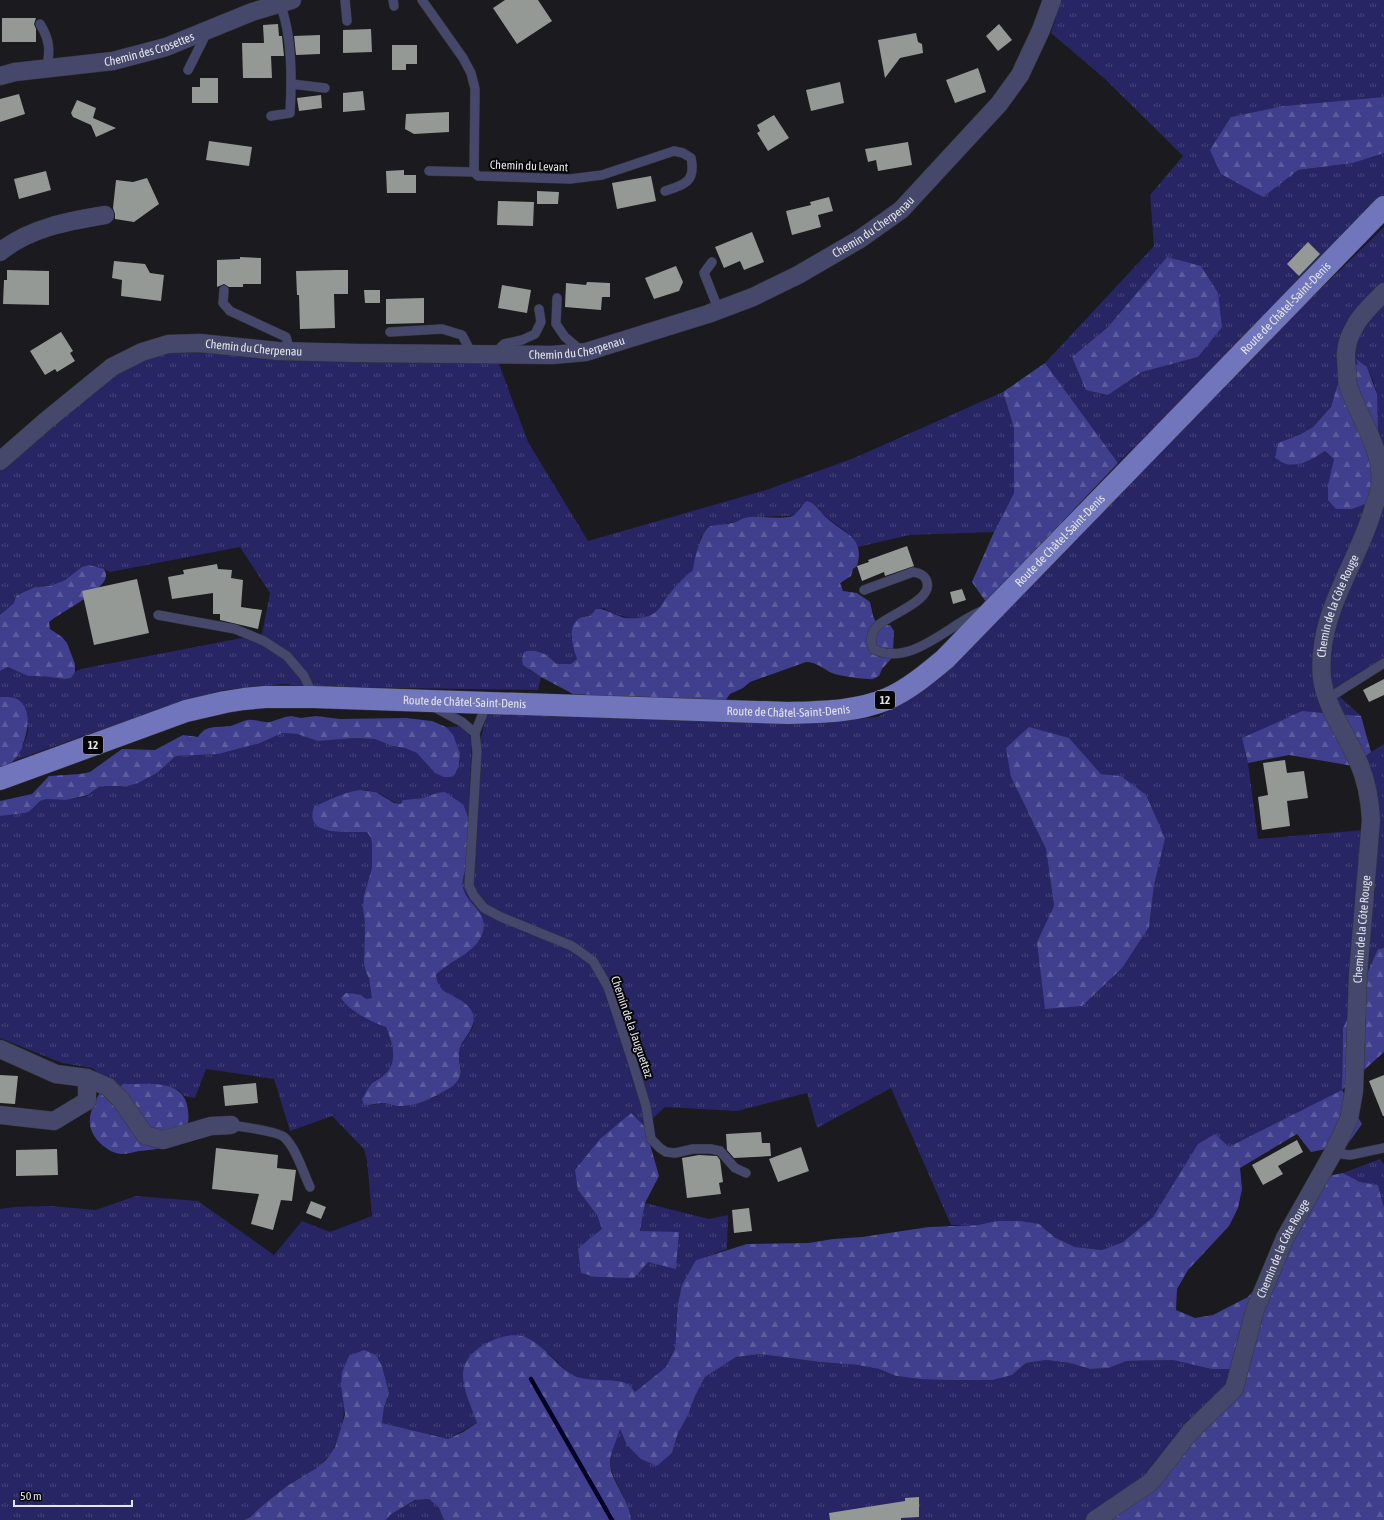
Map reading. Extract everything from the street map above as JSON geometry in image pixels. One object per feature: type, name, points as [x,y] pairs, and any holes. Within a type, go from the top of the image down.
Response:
[{"type":"main road","name":"Route de Châtel-Saint-Denis","points":[[0,779],[186,711],[225,702],[265,697],[788,713],[822,712],[860,708],[887,699],[917,682],[944,659],[1384,207]]},
{"type":"street","name":"Chemin du Cherpenau","points":[[0,461],[112,367],[142,352],[168,344],[200,343],[290,351],[357,353],[552,355],[583,352],[652,333],[753,297],[798,275],[860,238],[901,210],[999,104],[1020,75],[1041,30],[1052,0]]},
{"type":"street","name":"Chemin des Crosettes","points":[[0,76],[15,72],[113,61],[166,47],[252,12],[286,2]]},
{"type":"street","points":[[0,252],[30,234],[72,220],[105,215]]},
{"type":"street","name":"Chemin de la Côte Rouge","points":[[1096,1520],[1151,1482],[1192,1431],[1234,1389],[1255,1310],[1279,1252],[1285,1238],[1333,1153],[1349,1119],[1354,1091],[1358,975],[1371,820],[1370,803],[1359,762],[1327,699],[1322,680],[1321,668],[1323,638],[1331,609],[1369,525],[1380,487],[1381,466],[1375,445],[1348,386],[1345,353],[1348,339],[1356,324],[1384,292]]},
{"type":"street","points":[[0,1049],[56,1074],[87,1078],[108,1087],[121,1100],[145,1135],[163,1140],[211,1126],[232,1125]]},
{"type":"street","points":[[0,1115],[54,1121],[87,1101],[87,1078]]},
{"type":"lane","points":[[345,0],[347,21]]},
{"type":"lane","name":"Chemin du Levant","points":[[422,0],[463,58],[471,73],[475,89],[474,172],[478,176],[570,179],[602,176],[674,151],[683,153],[691,158],[693,170],[690,178],[682,186],[665,191]]},
{"type":"lane","points":[[270,116],[290,113],[292,84],[285,18],[286,2]]},
{"type":"lane","points":[[40,24],[47,36],[50,54],[47,68]]},
{"type":"lane","points":[[188,70],[207,31]]},
{"type":"lane","points":[[292,84],[325,88]]},
{"type":"lane","points":[[429,170],[474,172]]},
{"type":"lane","points":[[712,262],[704,274],[719,310]]},
{"type":"lane","points":[[224,290],[223,303],[230,311],[286,337],[290,351]]},
{"type":"lane","points":[[557,298],[556,324],[565,337],[583,352]]},
{"type":"lane","points":[[494,354],[504,344],[522,340],[535,334],[541,322],[538,309]]},
{"type":"lane","points":[[390,332],[442,329],[462,335],[472,354]]},
{"type":"lane","points":[[864,590],[906,573],[913,572],[920,573],[925,576],[928,583],[926,594],[875,628],[870,640],[873,649],[882,654],[898,654],[922,646],[970,617],[995,607]]},
{"type":"lane","points":[[158,615],[236,629],[264,641],[287,656],[304,676],[313,698]]},
{"type":"lane","points":[[1327,699],[1384,663]]},
{"type":"lane","points":[[424,701],[462,722],[475,733],[487,703]]},
{"type":"lane","name":"Chemin de la Jauguettaz","points":[[475,733],[477,751],[469,886],[474,896],[484,908],[572,946],[593,961],[608,987],[631,1057],[646,1106],[651,1139],[666,1152],[675,1153],[693,1149],[711,1149],[720,1151],[735,1168],[746,1173]]},
{"type":"lane","points":[[232,1125],[261,1130],[283,1136],[294,1152],[310,1187]]},
{"type":"lane","points":[[1333,1153],[1350,1155],[1384,1148]]},
{"type":"green space","points":[[1061,0],[1384,0],[1384,97],[1283,106],[1231,117],[1263,196],[1298,170],[1353,163],[1384,153],[1384,195],[1250,335],[1118,463],[1045,363],[1154,246],[1150,195],[1183,156],[1104,78],[1051,33]],"holes":[[[1167,257],[1198,357],[1142,372],[1108,395],[1072,357],[1108,327]]]},
{"type":"green space","points":[[1384,97],[1384,153],[1353,163],[1298,170],[1263,197],[1221,174],[1210,150],[1231,117],[1283,106]]},
{"type":"green space","points":[[1384,227],[1384,666],[1340,697],[1361,716],[1302,711],[1242,738],[1248,763],[1258,839],[1363,830],[1367,804],[1353,766],[1384,744],[1384,948],[1378,949],[1343,1028],[1342,1090],[1229,1148],[1176,1181],[1153,1217],[1123,1242],[1102,1250],[1075,1247],[1054,1237],[1039,1224],[996,1221],[978,1225],[951,1225],[891,1088],[817,1128],[807,1093],[737,1111],[665,1107],[578,1190],[597,1215],[602,1229],[589,1239],[640,1232],[645,1203],[709,1219],[728,1215],[727,1249],[696,1260],[676,1329],[675,1349],[666,1367],[635,1392],[598,1381],[583,1379],[570,1374],[548,1353],[467,1394],[477,1423],[448,1439],[382,1423],[384,1407],[389,1393],[382,1366],[376,1355],[343,1402],[344,1415],[342,1426],[330,1455],[317,1468],[283,1489],[244,1520],[0,1520],[0,1209],[51,1206],[96,1210],[136,1196],[198,1201],[274,1255],[302,1221],[330,1232],[372,1216],[367,1161],[364,1149],[332,1116],[290,1131],[274,1079],[206,1069],[195,1098],[184,1096],[179,1090],[165,1086],[145,1084],[118,1088],[92,1068],[62,1063],[0,1038],[0,816],[26,813],[40,801],[46,799],[66,800],[88,796],[100,786],[128,786],[138,783],[157,773],[176,756],[219,754],[258,744],[282,733],[297,734],[318,741],[356,738],[375,739],[392,746],[405,748],[418,753],[435,773],[450,777],[456,772],[460,760],[457,746],[446,727],[464,726],[472,741],[469,801],[477,804],[481,738],[487,713],[817,722],[878,717],[948,671],[1250,358]],"holes":[[[1357,360],[1367,367],[1373,380],[1377,394],[1377,409],[1332,471],[1334,459],[1325,451],[1278,443],[1301,434],[1313,427],[1331,407],[1339,380],[1346,369],[1358,364]],[[1069,738],[1101,774],[1121,776],[1154,885],[1149,927],[1037,942],[1054,906],[1046,849],[1011,777]],[[362,790],[376,792],[402,804],[403,800],[423,798],[437,793],[457,800],[465,808],[471,830],[472,852],[463,878],[463,886],[468,899],[481,915],[484,927],[478,942],[436,975],[440,988],[474,1023],[472,1029],[460,1047],[458,1054],[461,1069],[451,1087],[433,1098],[407,1106],[385,1103],[372,1105],[362,1099],[372,1083],[389,1069],[393,1057],[392,1045],[386,1027],[361,1015],[353,1009],[360,995],[366,999],[373,998],[369,978],[364,964],[364,895],[372,868],[371,838],[367,832],[331,831],[314,807],[353,791]]]},
{"type":"green space","points":[[1167,257],[1201,266],[1218,293],[1222,327],[1198,357],[1142,372],[1108,395],[1086,390],[1072,357],[1108,327]]},
{"type":"green space","points":[[187,348],[499,364],[528,442],[588,541],[766,490],[854,458],[1003,392],[1014,428],[1014,493],[994,532],[909,535],[858,547],[855,541],[845,531],[823,514],[818,508],[801,506],[797,513],[790,516],[746,517],[739,521],[710,527],[701,537],[694,564],[694,570],[682,579],[667,597],[659,610],[653,615],[631,618],[624,617],[603,608],[590,616],[581,617],[571,636],[577,659],[571,664],[556,664],[538,651],[529,670],[541,677],[538,690],[324,687],[284,684],[224,690],[89,734],[13,761],[26,738],[28,723],[24,713],[14,698],[0,697],[0,671],[8,667],[28,676],[65,679],[71,678],[75,672],[81,669],[262,634],[270,593],[240,547],[110,572],[104,569],[76,572],[65,580],[50,586],[35,587],[16,596],[14,603],[0,615],[0,469],[132,362]]},
{"type":"green space","points":[[1356,359],[1367,367],[1377,394],[1378,437],[1373,494],[1365,504],[1352,509],[1336,509],[1328,500],[1328,485],[1334,459],[1325,451],[1307,461],[1291,465],[1283,463],[1275,458],[1278,443],[1301,434],[1313,427],[1331,407],[1339,380],[1346,369],[1358,364]]},
{"type":"green space","points":[[1045,363],[1118,463],[986,602],[972,582],[994,532],[1014,493],[1014,428],[1003,392]]},
{"type":"green space","points":[[807,501],[816,506],[825,517],[847,533],[856,543],[859,556],[857,566],[853,569],[851,576],[840,583],[843,591],[857,593],[870,602],[876,622],[883,625],[890,625],[894,631],[893,652],[891,659],[882,669],[879,676],[873,679],[853,678],[832,673],[817,664],[806,662],[750,682],[743,688],[730,694],[723,704],[573,694],[541,677],[523,665],[522,659],[524,652],[529,651],[542,653],[556,664],[571,664],[577,659],[572,637],[573,626],[580,618],[592,615],[596,609],[604,610],[626,618],[639,618],[655,613],[682,579],[693,570],[696,553],[701,539],[707,529],[711,526],[736,522],[747,517],[789,517],[795,514]]},
{"type":"green space","points":[[89,565],[104,569],[106,575],[104,581],[82,601],[49,622],[50,629],[62,637],[67,643],[75,664],[75,672],[71,678],[65,679],[28,676],[8,667],[0,671],[0,615],[14,603],[16,596],[35,587],[50,586],[65,580],[82,567]]},
{"type":"green space","points":[[0,697],[11,697],[19,700],[24,706],[28,721],[22,749],[12,763],[0,773]]},
{"type":"green space","points":[[1302,711],[1361,716],[1371,752],[1353,766],[1289,755],[1248,763],[1242,738]]},
{"type":"green space","points":[[291,716],[301,718],[316,716],[340,719],[406,718],[432,721],[446,727],[453,735],[460,753],[459,767],[454,775],[444,777],[435,773],[417,753],[405,748],[392,746],[375,739],[356,738],[318,741],[297,734],[282,733],[258,744],[219,754],[176,756],[157,773],[138,783],[128,786],[100,786],[88,795],[66,800],[46,799],[40,801],[26,813],[0,816],[0,801],[32,794],[49,776],[90,772],[122,749],[155,750],[183,735],[198,737],[205,730],[213,727],[231,726],[249,720],[270,722]]},
{"type":"green space","points":[[1029,727],[1069,738],[1101,774],[1121,776],[1146,795],[1165,838],[1154,885],[1149,927],[1122,968],[1082,1006],[1045,1009],[1037,942],[1054,906],[1046,849],[1011,777],[1006,748]]},
{"type":"green space","points":[[360,790],[376,792],[394,803],[401,804],[403,800],[423,798],[445,792],[462,804],[465,808],[471,830],[472,846],[470,862],[464,875],[463,887],[468,898],[480,913],[484,925],[480,940],[475,946],[442,969],[436,975],[441,988],[466,1005],[471,1010],[473,1015],[474,1020],[471,1029],[459,1050],[461,1071],[459,1078],[450,1088],[432,1098],[403,1106],[385,1103],[364,1105],[362,1099],[372,1083],[389,1069],[392,1063],[392,1045],[386,1027],[355,1012],[341,998],[346,993],[361,995],[366,999],[372,998],[369,978],[364,964],[365,923],[363,908],[364,895],[372,868],[371,838],[367,832],[339,832],[321,828],[315,824],[312,817],[314,807],[342,794]]},
{"type":"green space","points":[[1384,948],[1384,1052],[1342,1090],[1343,1028],[1378,949]]},
{"type":"green space","points":[[124,1084],[160,1085],[170,1087],[178,1091],[185,1098],[188,1109],[188,1124],[170,1142],[161,1148],[121,1154],[107,1149],[100,1143],[91,1130],[91,1111],[101,1091],[118,1088]]},
{"type":"green space","points":[[1342,1090],[1362,1124],[1347,1145],[1311,1152],[1297,1134],[1240,1168],[1242,1189],[1238,1208],[1229,1226],[1188,1270],[1177,1289],[1176,1310],[1195,1318],[1213,1315],[1248,1297],[1261,1281],[1323,1177],[1343,1173],[1360,1182],[1378,1185],[1384,1208],[1384,1520],[1108,1520],[1222,1399],[1231,1369],[1212,1369],[1173,1360],[1126,1361],[1109,1368],[1090,1369],[1070,1363],[1046,1360],[1026,1363],[1012,1375],[992,1380],[949,1380],[896,1376],[879,1369],[858,1365],[820,1362],[760,1354],[736,1357],[705,1377],[678,1433],[672,1453],[657,1466],[641,1459],[627,1445],[620,1429],[610,1462],[613,1477],[630,1512],[631,1520],[444,1520],[439,1508],[429,1499],[415,1500],[390,1515],[386,1520],[244,1520],[250,1517],[287,1486],[315,1469],[326,1460],[335,1447],[345,1415],[341,1385],[342,1372],[349,1356],[364,1350],[376,1355],[382,1366],[389,1393],[384,1407],[382,1423],[448,1439],[477,1423],[468,1399],[463,1378],[464,1368],[468,1359],[476,1350],[489,1342],[502,1337],[516,1335],[525,1337],[532,1340],[562,1368],[575,1376],[589,1379],[618,1381],[630,1386],[635,1392],[666,1367],[675,1349],[678,1304],[682,1285],[696,1260],[747,1244],[809,1243],[929,1227],[978,1225],[996,1221],[1020,1221],[1039,1224],[1054,1237],[1075,1247],[1102,1250],[1123,1242],[1153,1217],[1198,1144],[1215,1134],[1229,1147]]},
{"type":"green space","points":[[631,1113],[645,1127],[659,1176],[645,1203],[640,1231],[679,1232],[676,1269],[648,1262],[634,1278],[597,1277],[581,1273],[578,1249],[602,1229],[597,1215],[578,1190],[575,1170],[600,1139]]},
{"type":"green space","points":[[1380,1159],[1384,1164],[1384,1208],[1378,1185],[1360,1182],[1343,1173]]},
{"type":"green space","points":[[760,1354],[820,1362],[858,1365],[879,1369],[896,1376],[920,1379],[1012,1375],[1026,1363],[1046,1360],[1070,1363],[1090,1369],[1109,1368],[1126,1361],[1173,1360],[1232,1369],[1222,1399],[1108,1520],[631,1520],[627,1504],[613,1475],[610,1461],[620,1428],[627,1445],[657,1466],[672,1453],[678,1433],[705,1377],[736,1357]]},
{"type":"green space","points":[[429,1499],[439,1508],[444,1520],[386,1520],[390,1515],[416,1500]]},
{"type":"building","points":[[505,0],[538,0],[552,21],[517,44],[493,8]]},
{"type":"building","points":[[2,18],[36,18],[34,24],[36,29],[36,42],[2,42]]},
{"type":"building","points":[[278,24],[279,36],[282,36],[284,56],[271,56],[272,78],[243,78],[242,43],[264,43],[263,25]]},
{"type":"building","points":[[999,24],[1012,40],[998,51],[986,36]]},
{"type":"building","points":[[371,29],[372,52],[343,53],[343,30]]},
{"type":"building","points":[[916,33],[918,42],[922,44],[923,53],[900,58],[885,78],[878,40]]},
{"type":"building","points":[[320,35],[320,54],[296,55],[294,36]]},
{"type":"building","points":[[392,45],[417,45],[417,64],[406,64],[406,70],[392,70]]},
{"type":"building","points":[[978,68],[986,92],[955,103],[946,80]]},
{"type":"building","points":[[200,78],[218,78],[218,103],[192,103],[192,87],[200,87]]},
{"type":"building","points":[[840,82],[844,103],[811,111],[806,90]]},
{"type":"building","points":[[363,91],[365,110],[343,112],[343,93]]},
{"type":"building","points":[[19,94],[25,114],[0,122],[0,99]]},
{"type":"building","points":[[321,95],[322,108],[299,111],[297,98]]},
{"type":"building","points":[[77,100],[96,108],[93,118],[116,128],[96,137],[91,125],[73,117],[71,113]]},
{"type":"building","points":[[449,112],[449,132],[414,134],[405,129],[406,114]]},
{"type":"building","points":[[774,115],[789,138],[768,151],[757,133],[760,131],[757,125]]},
{"type":"building","points":[[209,141],[252,147],[249,166],[206,160]]},
{"type":"building","points":[[908,142],[912,165],[878,171],[876,160],[868,162],[865,149]]},
{"type":"building","points":[[404,170],[404,175],[416,175],[416,193],[387,193],[386,171]]},
{"type":"building","points":[[46,171],[51,190],[19,199],[14,179]]},
{"type":"building","points":[[651,176],[656,201],[617,209],[612,183]]},
{"type":"building","points":[[147,178],[159,204],[134,222],[115,219],[113,208],[116,180],[133,182]]},
{"type":"building","points":[[537,191],[559,192],[558,204],[537,204]]},
{"type":"building","points":[[829,197],[833,211],[818,215],[821,227],[792,235],[786,211],[811,205],[810,202]]},
{"type":"building","points":[[498,201],[534,202],[533,226],[497,225]]},
{"type":"building","points":[[752,232],[764,262],[744,270],[740,261],[724,268],[715,247]]},
{"type":"building","points":[[1308,242],[1320,254],[1299,276],[1287,264]]},
{"type":"building","points":[[240,257],[261,258],[261,284],[243,284],[243,287],[229,287],[224,284],[217,287],[217,260],[240,259]]},
{"type":"building","points":[[114,261],[145,264],[150,273],[164,275],[161,301],[121,296],[122,280],[112,278]]},
{"type":"building","points":[[676,266],[683,282],[679,291],[654,299],[645,278]]},
{"type":"building","points":[[7,270],[49,271],[49,305],[3,304],[4,280],[7,280]]},
{"type":"building","points":[[348,270],[348,294],[334,294],[335,328],[300,329],[299,295],[297,295],[296,271]]},
{"type":"building","points":[[587,282],[610,283],[610,297],[602,297],[601,310],[565,307],[566,283],[586,285]]},
{"type":"building","points":[[502,285],[531,290],[527,313],[498,308]]},
{"type":"building","points":[[364,290],[380,290],[380,303],[365,303]]},
{"type":"building","points":[[424,298],[424,323],[386,324],[386,299]]},
{"type":"building","points":[[61,332],[73,351],[70,353],[75,361],[57,372],[55,369],[45,375],[30,351]]},
{"type":"building","points":[[907,546],[914,566],[885,576],[884,572],[862,581],[857,566],[869,562],[868,560]]},
{"type":"building","points":[[217,564],[218,569],[232,570],[231,578],[243,580],[241,607],[262,610],[258,629],[220,620],[220,614],[213,614],[213,593],[172,599],[168,577],[184,574],[183,570]]},
{"type":"building","points":[[137,579],[149,633],[94,645],[82,591]]},
{"type":"building","points":[[962,589],[966,600],[953,604],[950,592]]},
{"type":"building","points":[[1384,679],[1384,695],[1369,702],[1363,690]]},
{"type":"building","points":[[1285,760],[1287,773],[1304,771],[1308,798],[1287,801],[1290,826],[1262,830],[1258,797],[1268,795],[1263,763]]},
{"type":"building","points":[[0,1075],[18,1076],[15,1104],[0,1103]]},
{"type":"building","points":[[1384,1075],[1384,1116],[1383,1116],[1369,1081]]},
{"type":"building","points":[[256,1083],[258,1103],[225,1106],[223,1086]]},
{"type":"building","points":[[761,1132],[762,1143],[770,1143],[771,1156],[734,1158],[727,1150],[726,1134]]},
{"type":"building","points":[[1297,1140],[1303,1152],[1278,1166],[1283,1174],[1263,1185],[1252,1165]]},
{"type":"building","points":[[801,1147],[809,1171],[778,1182],[769,1159]]},
{"type":"building","points":[[216,1148],[278,1155],[277,1168],[296,1170],[292,1201],[281,1200],[273,1230],[251,1224],[259,1194],[212,1189]]},
{"type":"building","points":[[57,1149],[58,1175],[16,1176],[16,1150]]},
{"type":"building","points":[[699,1155],[717,1156],[720,1160],[723,1182],[719,1183],[721,1194],[687,1198],[682,1158]]},
{"type":"building","points":[[311,1201],[326,1207],[321,1219],[306,1213]]},
{"type":"building","points":[[749,1208],[752,1231],[734,1233],[732,1210]]},
{"type":"building","points":[[919,1497],[919,1517],[901,1518],[901,1520],[830,1520],[829,1513],[905,1501],[905,1498]]},
{"type":"waterway","points":[[531,1379],[612,1520]]}]
